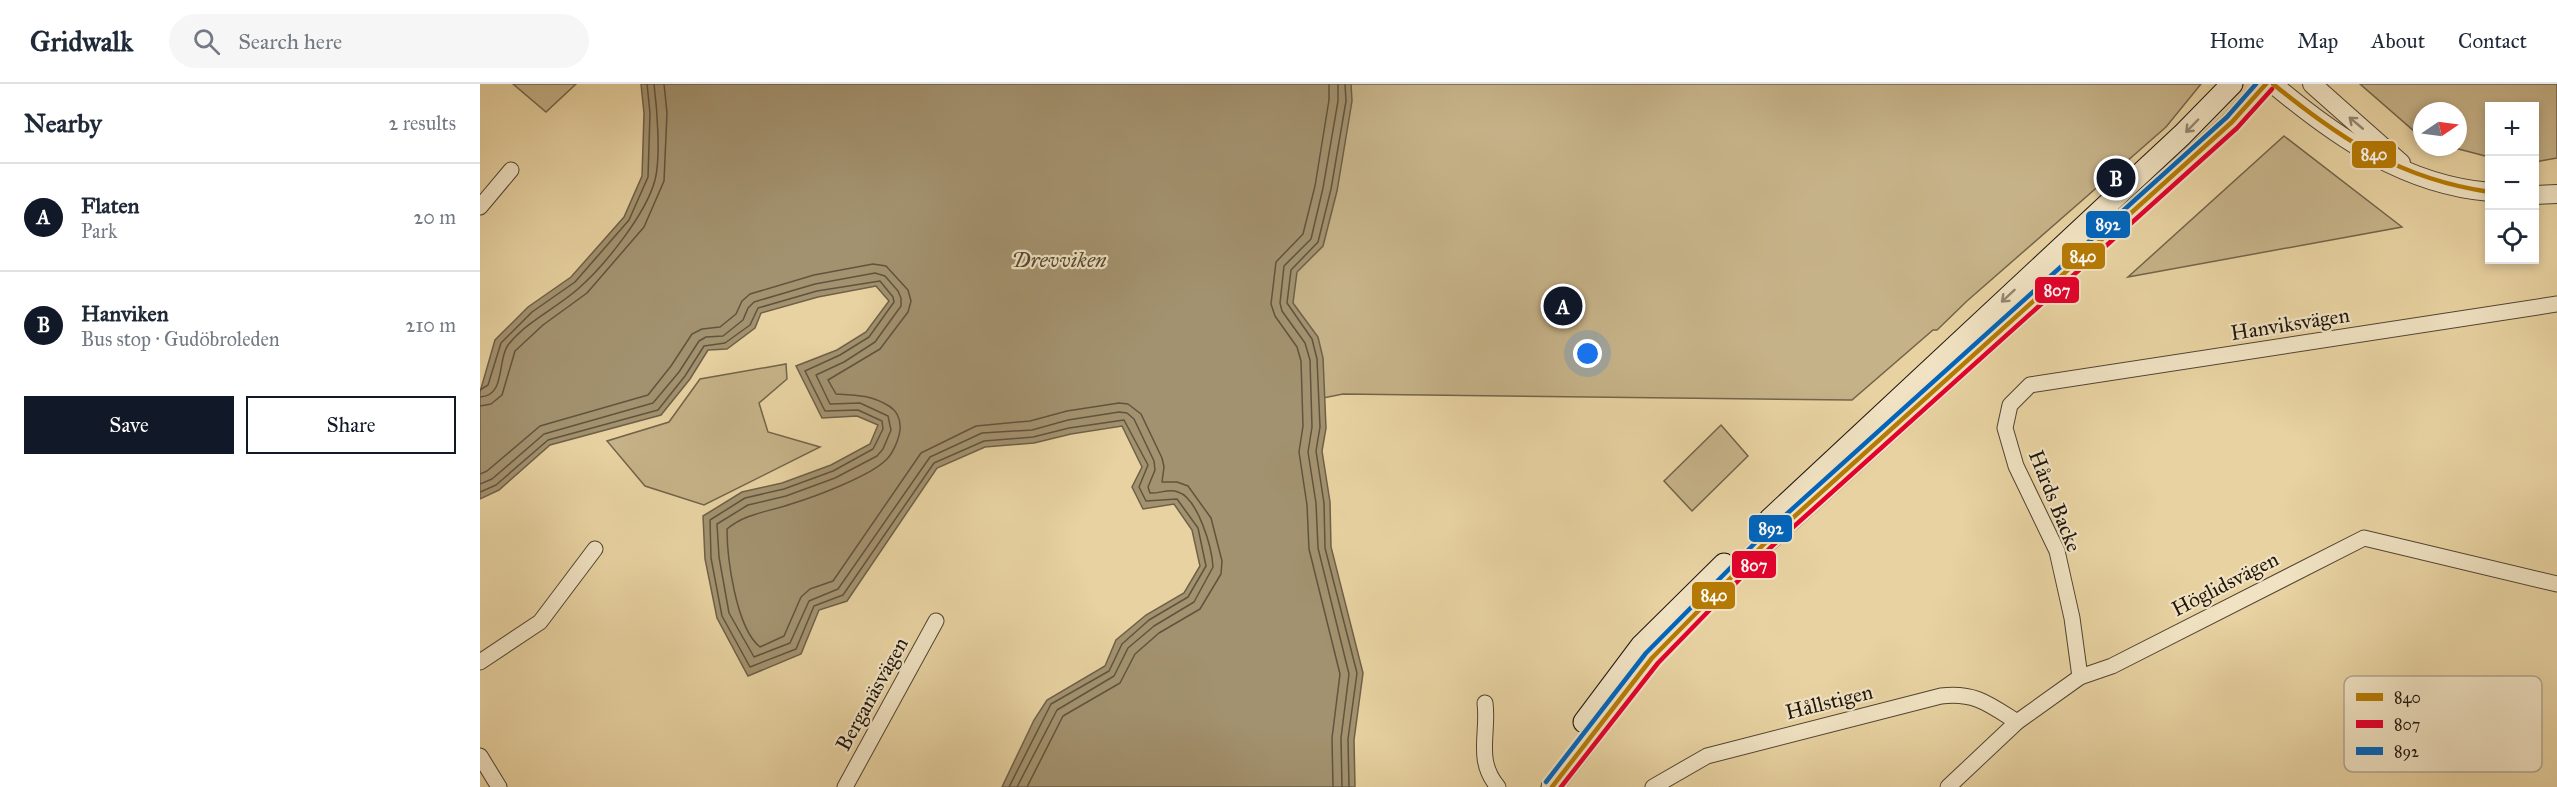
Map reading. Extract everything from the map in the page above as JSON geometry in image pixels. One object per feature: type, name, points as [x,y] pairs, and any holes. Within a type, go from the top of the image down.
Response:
[{"type":"main road","points":[[1536,787],[1641,646],[1757,531],[2182,135],[2232,84]]},
{"type":"main road","points":[[1552,787],[1652,658],[1765,543],[2232,122],[2266,84]]},
{"type":"street","points":[[2273,84],[2361,150],[2415,176],[2468,190],[2485,192]]},
{"type":"street","points":[[2312,84],[2415,176]]},
{"type":"street","points":[[480,207],[511,170]]},
{"type":"street","points":[[2539,195],[2557,194]]},
{"type":"street","name":"Hanviksvägen","points":[[2030,385],[2557,304]]},
{"type":"street","name":"Hårds Backe","points":[[2030,385],[2010,405],[2005,428],[2016,466],[2057,551],[2072,618],[2080,677]]},
{"type":"street","name":"Höglidsvägen","points":[[1948,787],[2017,722],[2080,677],[2112,666],[2364,538],[2557,584]]},
{"type":"street","points":[[480,662],[540,622],[595,549]]},
{"type":"street","name":"Berganäsvägen","points":[[845,787],[936,621]]},
{"type":"street","name":"Hållstigen","points":[[1653,787],[1707,756],[1941,696],[1959,694],[1980,699],[2017,722]]},
{"type":"street","points":[[1485,704],[1487,721],[1483,737],[1483,754],[1498,787]]},
{"type":"street","points":[[480,756],[499,787]]},
{"type":"shaded area","points":[[513,84],[576,84],[546,112]]},
{"type":"shaded area","points":[[1093,84],[2201,84],[2166,127],[1967,301],[1937,330],[1933,330],[1852,400],[1343,394],[1217,419]]},
{"type":"shaded area","points":[[2360,84],[2557,84],[2557,158],[2539,161],[2539,102],[2485,102],[2485,156],[2467,151],[2467,102],[2413,102],[2413,130]]},
{"type":"shaded area","points":[[2284,136],[2402,227],[2128,277]]},
{"type":"shaded area","points":[[786,364],[787,379],[759,403],[768,432],[820,447],[704,505],[645,486],[607,441],[669,422],[700,379]]},
{"type":"shaded area","points":[[1721,425],[1748,456],[1692,511],[1664,481]]},
{"type":"water","name":"Drevviken","points":[[641,84],[1351,84],[1352,101],[1337,191],[1323,246],[1297,272],[1293,303],[1318,337],[1323,358],[1326,428],[1322,451],[1330,502],[1331,547],[1363,673],[1354,740],[1355,787],[1002,787],[1034,720],[1047,700],[1105,666],[1116,640],[1146,615],[1184,593],[1200,566],[1192,530],[1174,504],[1143,509],[1132,487],[1142,467],[1122,426],[1071,434],[1034,443],[985,447],[937,468],[847,601],[819,610],[801,654],[748,676],[717,618],[705,559],[703,516],[742,492],[782,483],[831,465],[870,444],[878,425],[857,416],[822,418],[796,366],[837,350],[866,332],[889,301],[876,286],[818,297],[761,313],[755,328],[727,349],[708,350],[690,379],[661,415],[550,445],[499,490],[480,499],[480,392],[495,340],[528,307],[571,277],[624,217],[642,176],[644,113]]},
{"type":"transit line","name":"892","points":[[1546,782],[1646,653],[1760,538],[2227,117],[2256,84]]},
{"type":"transit line","name":"840","points":[[1552,787],[1652,658],[1765,543],[2232,122],[2266,84]]},
{"type":"transit line","name":"840","points":[[2273,84],[2323,123],[2374,154],[2428,178],[2485,191]]},
{"type":"transit line","name":"807","points":[[1561,787],[1658,663],[1770,548],[2237,128],[2272,89]]},
{"type":"place","name":"Hanviken","points":[[2116,178]]},
{"type":"place","name":"Flaten","points":[[1563,306]]}]
